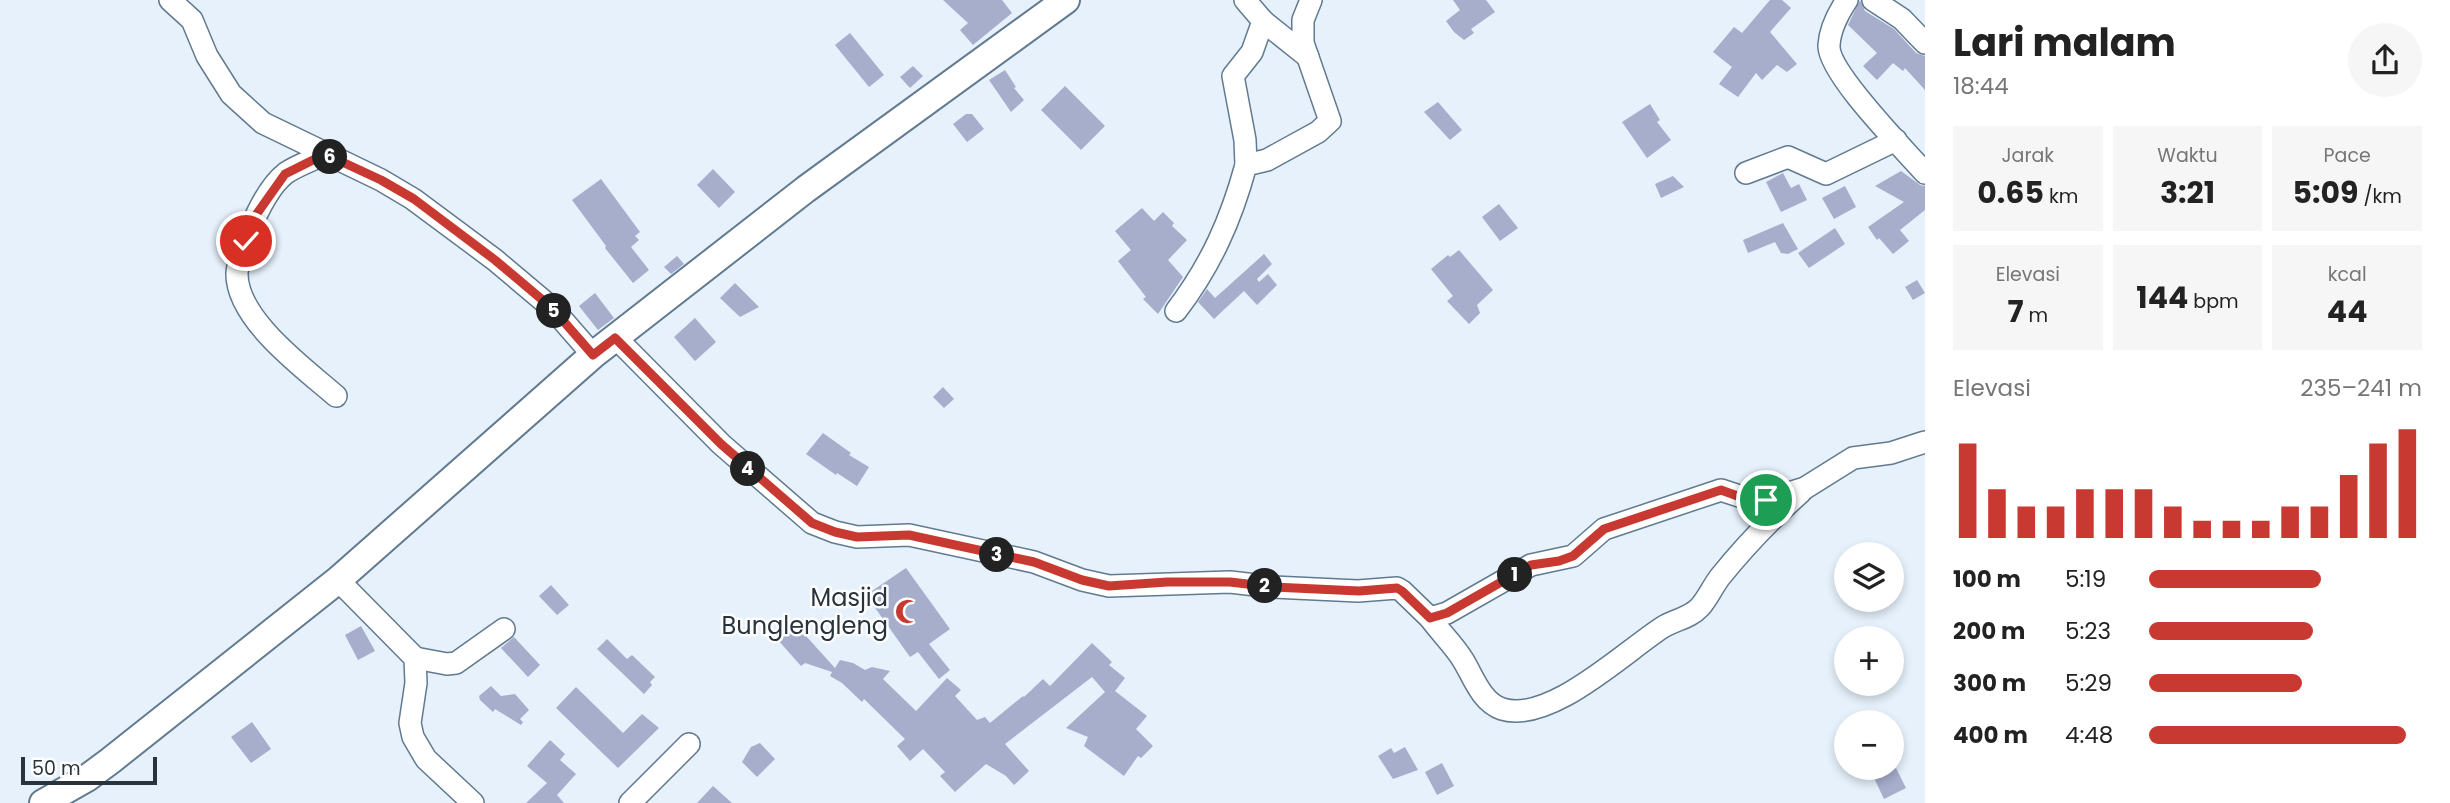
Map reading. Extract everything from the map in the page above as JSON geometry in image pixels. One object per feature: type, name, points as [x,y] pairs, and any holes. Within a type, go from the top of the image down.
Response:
[{"type":"street","points":[[170,0],[191,10],[207,56],[231,94],[263,123],[381,180],[414,199],[495,260],[552,308],[593,355]]},
{"type":"street","points":[[43,803],[110,761],[338,580],[593,355],[806,189],[1066,0]]},
{"type":"street","points":[[1245,0],[1263,21],[1308,57]]},
{"type":"street","points":[[1246,165],[1267,160],[1318,132],[1330,121],[1301,33],[1311,0]]},
{"type":"street","points":[[1847,0],[1839,12],[1829,46],[1831,60],[1848,85],[1925,173]]},
{"type":"street","points":[[1873,0],[1902,19],[1925,43]]},
{"type":"street","points":[[1176,311],[1198,283],[1219,245],[1246,165],[1245,140],[1233,76],[1252,52],[1263,21]]},
{"type":"street","points":[[1746,173],[1788,158],[1826,174],[1896,140]]},
{"type":"street","points":[[325,154],[285,174],[270,192],[256,215],[237,273],[241,294],[254,318],[336,396]]},
{"type":"street","points":[[615,338],[721,444],[812,523],[857,537],[909,535],[1034,562],[1082,580],[1109,586],[1230,582],[1359,591],[1397,588],[1430,618],[1462,658],[1487,698],[1499,708],[1513,711],[1534,710],[1550,704],[1665,626],[1692,614],[1744,549],[1805,488],[1853,458],[1891,453],[1925,442]]},
{"type":"street","points":[[1430,618],[1447,613],[1531,565],[1573,556],[1604,529],[1655,514],[1699,496],[1721,490],[1754,502],[1805,488]]},
{"type":"street","points":[[338,580],[415,658],[456,663],[505,629]]},
{"type":"street","points":[[415,658],[416,683],[410,723],[413,737],[426,759],[473,803]]},
{"type":"street","points":[[630,803],[689,744]]},
{"type":"building","points":[[943,0],[1002,0],[1012,13],[973,45],[960,30],[968,23]]},
{"type":"building","points":[[1453,0],[1486,0],[1495,12],[1471,29],[1474,33],[1464,40],[1446,21],[1460,10]]},
{"type":"building","points":[[1770,0],[1782,0],[1791,8],[1770,32],[1797,64],[1787,72],[1777,65],[1762,80],[1756,73],[1738,97],[1719,84],[1732,67],[1713,52],[1734,27],[1742,33]]},
{"type":"building","points":[[1860,0],[1865,11],[1894,29],[1916,53],[1925,56],[1925,90],[1905,68],[1903,71],[1893,63],[1877,80],[1863,66],[1877,53],[1848,25]]},
{"type":"building","points":[[850,33],[884,75],[869,87],[835,45]]},
{"type":"building","points":[[913,66],[923,76],[910,88],[900,77]]},
{"type":"building","points":[[1005,70],[1024,100],[1011,112],[989,80]]},
{"type":"building","points":[[1065,86],[1105,126],[1081,150],[1041,110]]},
{"type":"building","points":[[1438,102],[1462,130],[1450,140],[1424,112]]},
{"type":"building","points":[[1650,104],[1660,120],[1657,122],[1671,140],[1647,158],[1622,122]]},
{"type":"building","points":[[966,114],[972,114],[984,129],[967,142],[953,124]]},
{"type":"building","points":[[713,169],[735,192],[719,208],[697,185]]},
{"type":"building","points":[[1901,171],[1925,186],[1925,210],[1900,230],[1909,241],[1893,254],[1879,238],[1877,240],[1868,227],[1904,202],[1875,186]]},
{"type":"building","points":[[1783,173],[1791,188],[1799,184],[1807,200],[1781,212],[1766,182]]},
{"type":"building","points":[[1673,176],[1684,187],[1661,198],[1655,184]]},
{"type":"building","points":[[601,179],[640,232],[635,236],[639,240],[631,247],[649,270],[633,283],[572,200]]},
{"type":"building","points":[[1845,186],[1856,207],[1834,219],[1822,198]]},
{"type":"building","points":[[1499,204],[1518,228],[1500,241],[1482,217]]},
{"type":"building","points":[[1142,208],[1154,221],[1163,212],[1174,223],[1172,226],[1187,240],[1168,260],[1183,277],[1158,314],[1143,299],[1146,297],[1118,261],[1131,250],[1115,231]]},
{"type":"building","points":[[1783,223],[1798,249],[1788,254],[1781,253],[1775,242],[1748,253],[1743,240]]},
{"type":"building","points":[[1835,228],[1845,244],[1809,268],[1798,253]]},
{"type":"building","points":[[1459,250],[1493,290],[1477,305],[1480,313],[1469,324],[1447,301],[1453,296],[1431,269]]},
{"type":"building","points":[[1264,254],[1272,264],[1257,279],[1259,282],[1268,274],[1277,285],[1257,305],[1244,291],[1214,319],[1198,302],[1207,289],[1215,298]]},
{"type":"building","points":[[677,256],[684,264],[671,274],[664,267]]},
{"type":"building","points":[[1917,280],[1925,293],[1913,300],[1905,287]]},
{"type":"building","points":[[735,283],[759,307],[740,317],[720,298]]},
{"type":"building","points":[[595,293],[614,318],[598,330],[579,306]]},
{"type":"building","points":[[695,318],[716,342],[695,361],[674,337]]},
{"type":"building","points":[[943,387],[954,399],[944,408],[933,397]]},
{"type":"building","points":[[823,433],[851,453],[849,455],[869,467],[857,486],[806,454]]},
{"type":"building","name":"Masjid Bunglengleng","points":[[906,568],[950,629],[929,644],[950,670],[939,679],[918,652],[910,657],[866,595]]},
{"type":"building","points":[[551,585],[569,605],[557,615],[539,596]]},
{"type":"building","points":[[796,625],[835,668],[840,660],[865,670],[872,667],[890,671],[883,679],[916,711],[947,678],[961,690],[955,696],[977,720],[985,717],[990,723],[1043,679],[1050,686],[1092,643],[1112,662],[1109,665],[1125,678],[1115,691],[1147,716],[1136,729],[1153,746],[1141,758],[1138,756],[1124,776],[1084,746],[1088,737],[1066,728],[1105,692],[1092,677],[1005,744],[1029,771],[1014,785],[1006,776],[986,764],[955,792],[940,776],[945,772],[923,749],[910,761],[897,746],[905,739],[864,699],[862,702],[842,683],[830,676],[832,672],[805,663],[801,666],[778,640]]},
{"type":"building","points":[[361,626],[375,651],[358,660],[345,635]]},
{"type":"building","points":[[514,637],[540,665],[528,677],[501,648]]},
{"type":"building","points":[[607,639],[627,659],[632,655],[655,677],[644,694],[597,649]]},
{"type":"building","points":[[491,686],[501,696],[515,694],[529,710],[520,719],[523,722],[521,725],[495,709],[493,712],[480,700],[479,696]]},
{"type":"building","points":[[576,687],[623,733],[642,714],[659,728],[618,768],[556,708]]},
{"type":"building","points":[[252,722],[271,749],[251,763],[231,737]]},
{"type":"building","points":[[550,740],[565,754],[560,760],[576,774],[557,795],[564,803],[526,803],[547,783],[527,766]]},
{"type":"building","points":[[760,743],[775,759],[757,777],[742,762],[751,747]]},
{"type":"building","points":[[1405,747],[1418,770],[1393,779],[1378,756],[1391,748],[1394,753]]},
{"type":"building","points":[[1442,763],[1454,786],[1437,795],[1425,772]]},
{"type":"building","points":[[1875,780],[1902,780],[1906,788],[1884,799]]},
{"type":"building","points":[[713,786],[732,803],[697,803]]},
{"type":"place","name":"Masjid Bunglengleng","points":[[908,612]]},
{"type":"route","points":[[246,241],[256,215],[285,174],[325,154],[414,199],[495,260],[552,308],[593,355],[615,338],[721,444],[812,523],[857,537],[909,535],[1034,562],[1082,580],[1109,586],[1230,582],[1359,591],[1397,588],[1430,618],[1447,613],[1531,565],[1573,556],[1604,529],[1721,490],[1754,502],[1766,500]]}]
